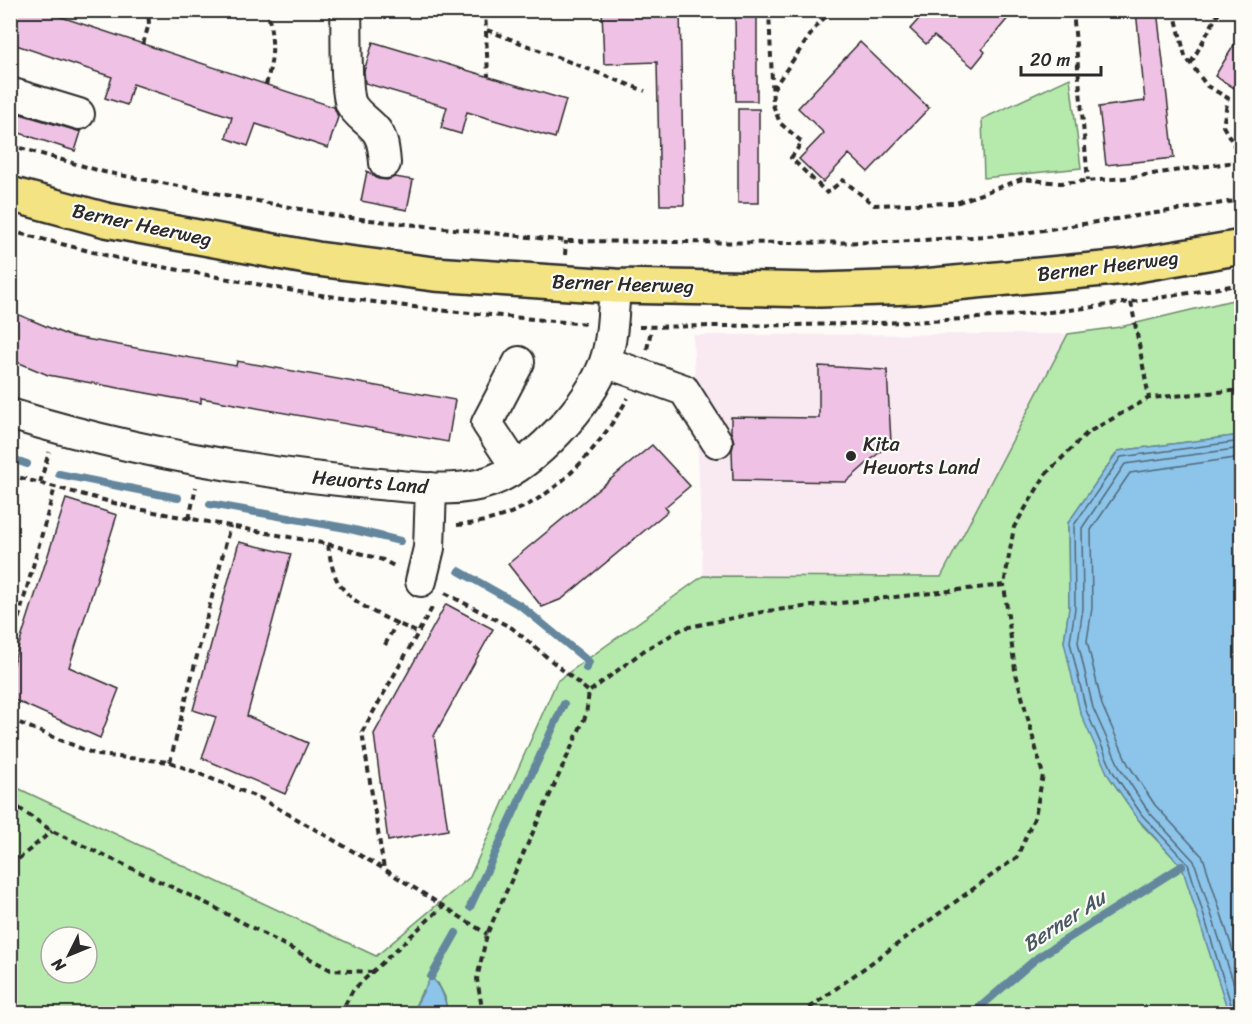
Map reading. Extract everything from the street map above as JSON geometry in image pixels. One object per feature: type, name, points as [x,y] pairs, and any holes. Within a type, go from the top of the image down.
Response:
[{"type":"main road","name":"Berner Heerweg","points":[[10,194],[106,220],[317,259],[434,274],[615,286],[820,290],[913,288],[1125,267],[1242,247]]},
{"type":"street","points":[[346,10],[351,103],[375,129],[384,147],[385,163]]},
{"type":"street","points":[[10,93],[79,114]]},
{"type":"street","name":"Heuorts Land","points":[[10,414],[56,428],[201,460],[309,478],[431,488],[466,488],[493,480],[516,467],[551,439],[579,408],[604,362],[612,326],[615,286]]},
{"type":"street","points":[[516,467],[487,423],[519,362]]},
{"type":"street","points":[[604,362],[684,390],[717,442]]},
{"type":"street","points":[[431,488],[429,548],[431,586]]},
{"type":"path","points":[[142,44],[149,24],[148,10]]},
{"type":"path","points":[[266,85],[274,49],[268,10]]},
{"type":"path","points":[[485,10],[489,76]]},
{"type":"path","points":[[769,10],[773,105],[780,123],[802,142],[791,158],[827,193],[843,180],[874,206],[956,203],[1022,179],[1060,183],[1125,178],[1242,160],[1223,126],[1228,98],[1207,86],[1185,56],[1174,10]]},
{"type":"path","points":[[772,89],[818,24],[833,10]]},
{"type":"path","points":[[1073,10],[1088,181]]},
{"type":"path","points":[[1191,63],[1220,10]]},
{"type":"path","points":[[487,30],[645,91]]},
{"type":"path","points":[[10,145],[104,172],[342,217],[566,241],[894,242],[1017,234],[1242,200]]},
{"type":"path","points":[[1125,267],[1149,398]]},
{"type":"path","points":[[801,1014],[1017,857],[1035,816],[1043,775],[1015,670],[1004,585],[1014,527],[1046,474],[1087,433],[1149,398],[1242,390]]},
{"type":"path","points":[[10,475],[133,508],[328,545],[383,560],[512,628],[590,692]]},
{"type":"path","points":[[10,649],[55,487]]},
{"type":"path","points":[[170,762],[230,526]]},
{"type":"path","points":[[328,545],[337,580],[344,591],[372,610],[418,633]]},
{"type":"path","points":[[483,1014],[477,979],[487,934],[586,715],[590,692],[646,649],[684,628],[767,611],[1004,585]]},
{"type":"path","points":[[384,869],[362,732],[418,633],[431,586]]},
{"type":"path","points":[[385,645],[397,622]]},
{"type":"path","points":[[10,719],[97,755],[170,762],[262,799],[384,869],[487,934]]},
{"type":"path","points":[[10,802],[52,831],[210,905],[331,970],[373,972]]},
{"type":"path","points":[[10,866],[52,831]]},
{"type":"path","points":[[340,1014],[353,990],[443,906]]},
{"type":"shaded area","name":"Kita Heuorts Land","points":[[1068,334],[941,577],[703,576],[693,335]]},
{"type":"green space","points":[[1070,78],[1081,168],[984,178],[982,119]]},
{"type":"green space","points":[[1241,298],[1241,435],[1118,451],[1068,523],[1069,608],[1064,641],[1108,775],[1143,826],[1182,866],[1229,1013],[447,1014],[445,997],[438,983],[422,991],[412,1013],[11,1014],[11,785],[376,956],[470,877],[557,681],[703,576],[941,577],[1068,334],[1120,327]]},
{"type":"water","points":[[1241,435],[1242,1013],[1229,1014],[1182,867],[1138,819],[1108,775],[1080,712],[1064,642],[1069,608],[1068,523],[1118,451]]},
{"type":"water","points":[[431,977],[443,994],[447,1013],[412,1013]]},
{"type":"building","points":[[10,10],[40,10],[334,107],[338,117],[328,148],[256,124],[248,146],[226,138],[232,117],[133,84],[127,105],[105,98],[112,77],[10,43]]},
{"type":"building","points":[[602,10],[680,10],[684,205],[660,205],[657,62],[604,64]]},
{"type":"building","points":[[735,10],[757,10],[757,101],[736,101]]},
{"type":"building","points":[[927,10],[1015,10],[982,49],[985,52],[973,67],[934,36],[926,44],[910,29]]},
{"type":"building","points":[[1136,10],[1157,10],[1174,158],[1106,165],[1099,107],[1145,101]]},
{"type":"building","points":[[1242,32],[1242,93],[1215,76]]},
{"type":"building","points":[[373,42],[566,100],[555,138],[467,112],[461,134],[441,128],[447,107],[365,83],[364,71]]},
{"type":"building","points":[[860,42],[929,108],[868,172],[849,154],[823,182],[799,159],[824,133],[798,108]]},
{"type":"building","points":[[738,109],[759,109],[759,203],[738,203]]},
{"type":"building","points":[[10,111],[81,132],[75,151],[10,130]]},
{"type":"building","points":[[367,171],[378,179],[387,180],[395,177],[413,180],[407,210],[361,201]]},
{"type":"building","points":[[10,311],[69,336],[236,366],[237,361],[455,400],[448,442],[201,398],[201,403],[48,375],[10,359]]},
{"type":"building","points":[[819,366],[887,370],[891,442],[846,482],[733,480],[734,442],[731,417],[819,418]]},
{"type":"building","points":[[652,445],[690,486],[665,507],[668,511],[562,599],[542,607],[508,564]]},
{"type":"building","points":[[66,499],[117,515],[69,667],[119,689],[100,738],[10,698],[10,673]]},
{"type":"building","points":[[239,542],[291,554],[247,716],[308,743],[285,794],[202,758],[216,717],[193,710]]},
{"type":"building","points":[[446,604],[493,629],[434,736],[448,830],[388,841],[374,734]]},
{"type":"waterway","points":[[10,458],[27,464]]},
{"type":"waterway","points":[[59,474],[178,498]]},
{"type":"waterway","points":[[210,504],[346,528],[400,541]]},
{"type":"waterway","points":[[459,571],[521,606],[589,662],[586,668]]},
{"type":"waterway","points":[[470,907],[564,704]]},
{"type":"waterway","name":"Berner Au","points":[[972,1014],[1037,958],[1182,866]]},
{"type":"waterway","points":[[431,977],[456,933]]},
{"type":"place","name":"Kita Heuorts Land","points":[[851,456]]}]
